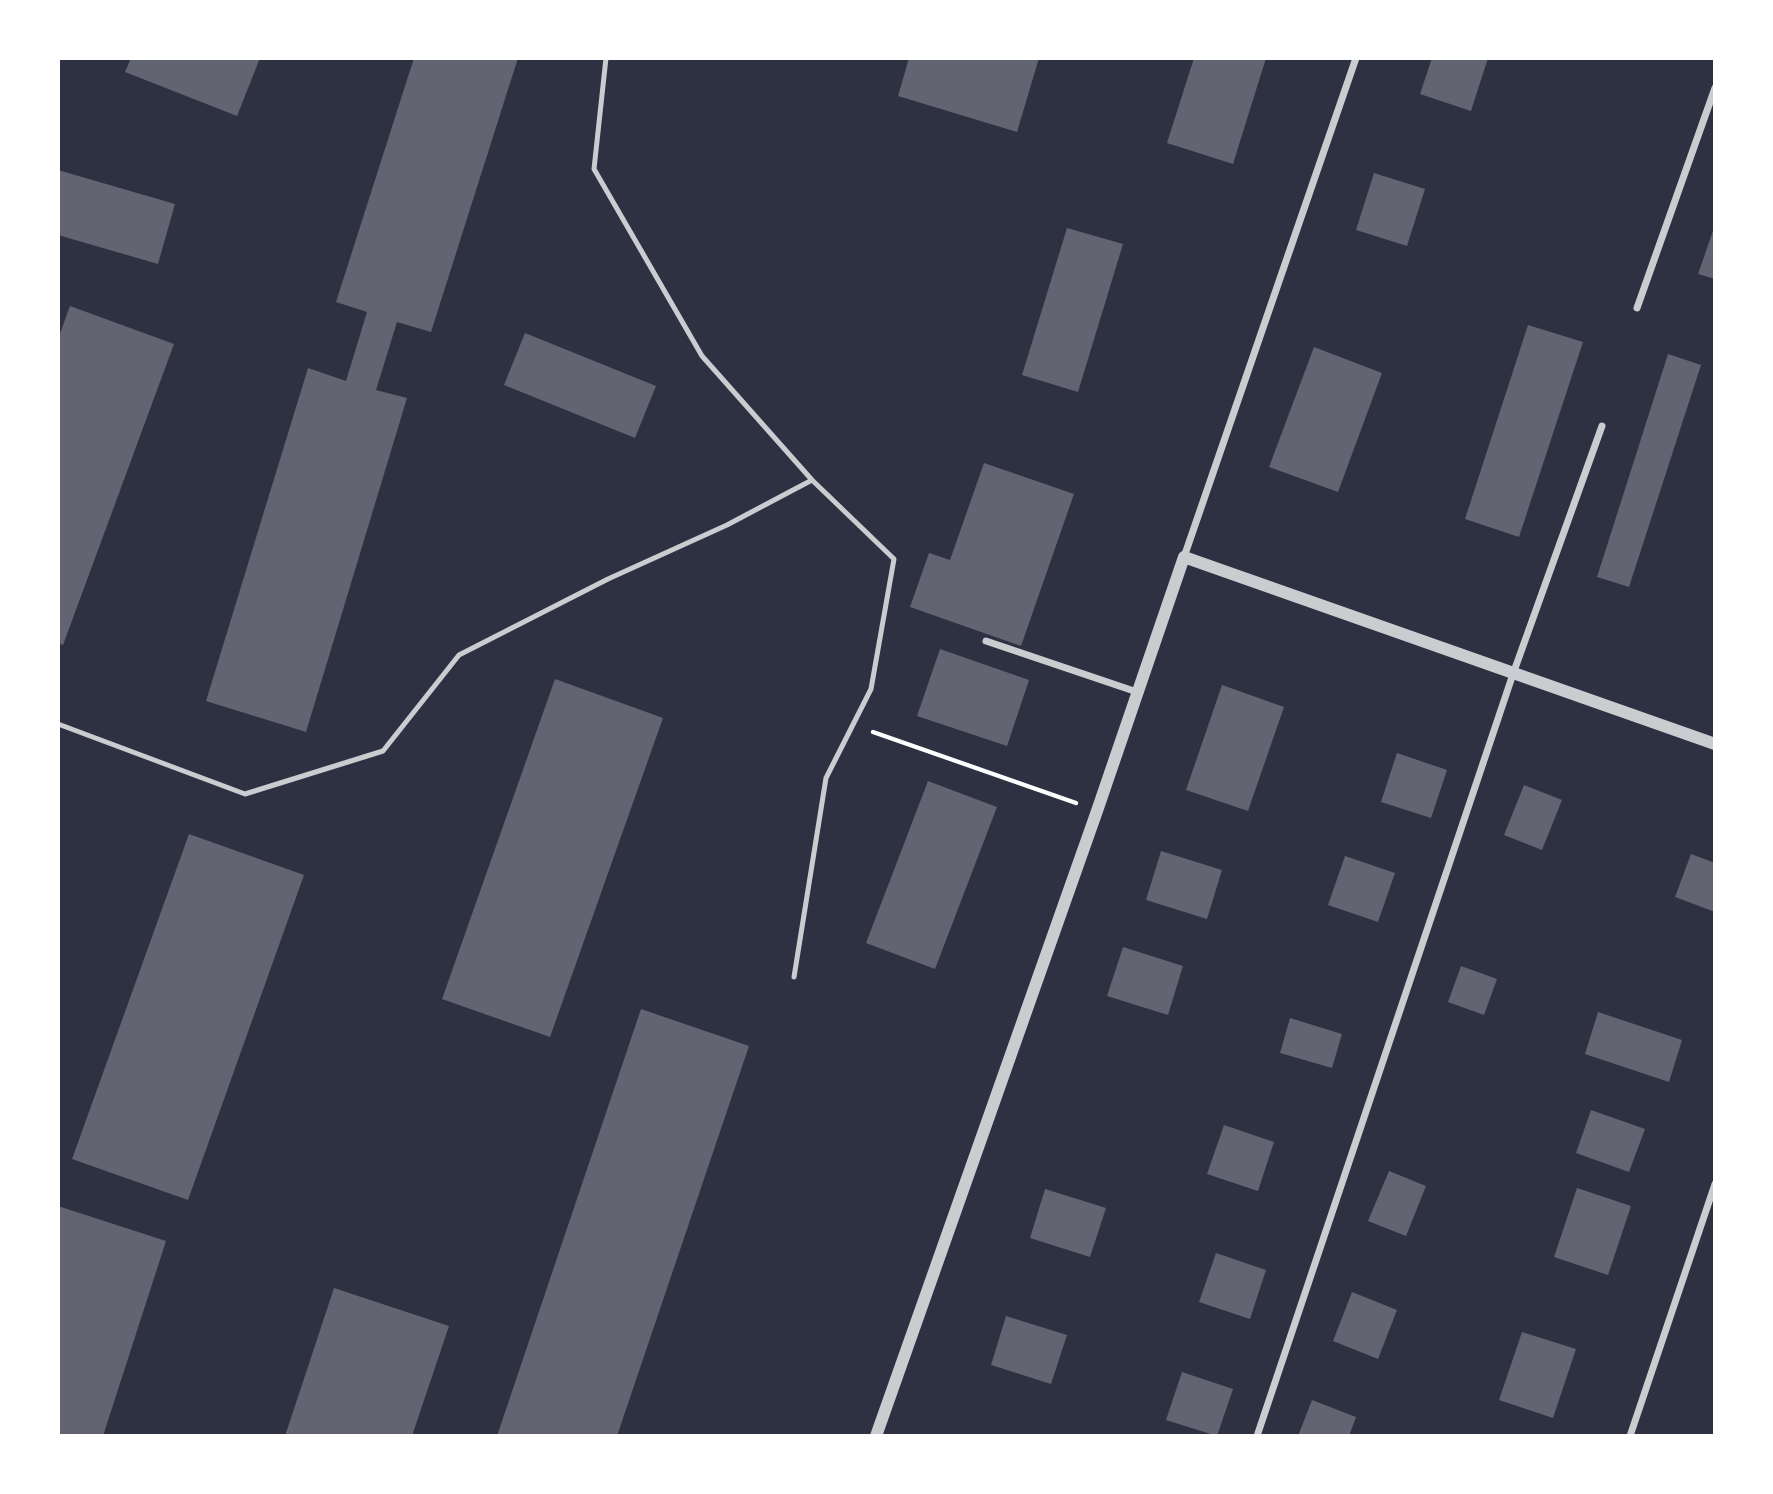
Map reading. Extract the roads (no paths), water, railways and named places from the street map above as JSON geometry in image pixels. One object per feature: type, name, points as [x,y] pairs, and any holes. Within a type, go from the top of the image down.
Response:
[{"type":"street","points":[[876,1436],[1097,811],[1356,58]]},
{"type":"street","points":[[1637,308],[1715,88]]},
{"type":"street","points":[[1257,1436],[1513,674],[1602,426]]},
{"type":"street","points":[[1184,557],[1715,744]]},
{"type":"street","points":[[986,640],[1137,692]]},
{"type":"street","points":[[1630,1436],[1715,1184]]},
{"type":"lane","points":[[606,58],[594,169],[702,356],[812,480],[894,559],[871,689],[825,778],[794,977]]},
{"type":"lane","points":[[58,724],[245,793],[371,755],[383,751],[459,654],[812,480]]}]
